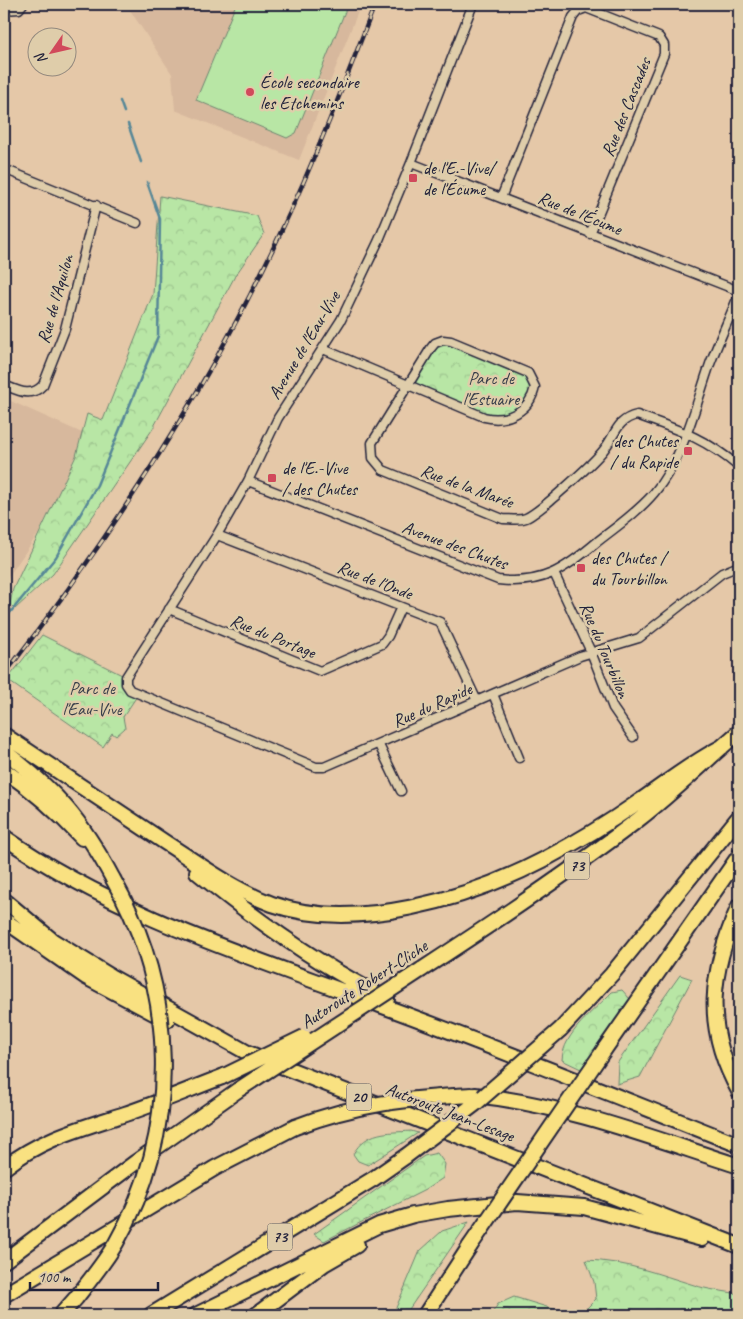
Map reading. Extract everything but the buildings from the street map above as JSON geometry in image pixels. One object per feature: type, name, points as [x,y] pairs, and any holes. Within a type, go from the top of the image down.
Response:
[{"type":"highway","name":"Autoroute Robert-Cliche","points":[[4,1261],[136,1162],[238,1090],[361,1008],[498,921],[608,842],[691,777],[739,732]]},
{"type":"highway","points":[[4,735],[214,874],[258,898],[292,909],[322,913],[362,914],[435,901],[496,882],[543,860],[590,832],[636,804],[696,761],[722,747]]},
{"type":"highway","points":[[4,751],[52,790],[75,815],[96,846],[138,928],[157,991],[164,1051],[164,1082],[156,1134],[142,1186],[116,1243],[76,1298],[61,1315]]},
{"type":"highway","points":[[4,770],[30,788],[63,818],[92,849],[113,878]]},
{"type":"highway","points":[[117,811],[261,922],[359,985],[431,1024]]},
{"type":"highway","name":"73","points":[[151,1315],[373,1179],[475,1104],[561,1029],[612,974],[739,816]]},
{"type":"highway","points":[[4,837],[67,878],[153,918],[230,949],[431,1024],[739,1145]]},
{"type":"highway","points":[[423,1315],[739,856]]},
{"type":"highway","name":"Autoroute Jean-Lesage","points":[[4,900],[61,946],[110,976],[248,1053],[739,1246]]},
{"type":"highway","points":[[739,906],[720,960],[713,1014],[722,1058],[739,1091]]},
{"type":"highway","points":[[4,920],[86,977],[186,1029],[248,1053]]},
{"type":"highway","points":[[4,1168],[28,1151],[60,1135],[125,1114],[222,1077],[361,1008]]},
{"type":"highway","points":[[4,1295],[215,1168],[295,1128],[350,1109],[386,1101],[472,1095],[547,1106],[604,1122],[739,1166]]},
{"type":"highway","points":[[196,1315],[379,1225],[413,1215],[448,1209],[517,1202],[584,1207],[739,1250]]},
{"type":"highway","points":[[256,1315],[345,1251],[409,1222],[448,1209]]},
{"type":"street","points":[[4,10],[19,8],[23,4]]},
{"type":"street","name":"Avenue de l'Eau-Vive","points":[[126,684],[126,677],[217,535],[248,482],[278,418],[341,320],[411,162],[473,4]]},
{"type":"street","name":"Rue des Cascades","points":[[501,198],[573,16],[578,11],[586,8],[659,37],[664,45],[664,54],[590,234]]},
{"type":"street","name":"Rue de l'Écume","points":[[411,162],[739,292]]},
{"type":"street","points":[[4,169],[137,223]]},
{"type":"street","name":"Rue de l'Aquilon","points":[[4,386],[30,394],[38,391],[44,385],[65,329],[96,205]]},
{"type":"street","name":"Avenue des Chutes","points":[[248,482],[498,580],[533,580],[554,573],[578,558],[654,494],[671,467],[686,432],[739,292]]},
{"type":"street","points":[[323,349],[409,385],[495,420],[505,420],[524,409],[533,397],[536,387],[528,373],[451,341],[443,340],[435,342],[409,385]]},
{"type":"street","name":"Rue de la Marée","points":[[409,385],[372,443],[371,451],[377,466],[504,518],[522,519],[536,512],[597,458],[610,442],[622,420],[638,415],[686,432]]},
{"type":"street","points":[[686,432],[718,448],[739,467]]},
{"type":"street","name":"Rue de l'Onde","points":[[217,535],[440,622],[444,626],[477,701]]},
{"type":"street","name":"Rue du Rapide","points":[[126,684],[130,690],[316,766],[332,765],[591,652],[638,638],[722,573],[739,566]]},
{"type":"street","name":"Rue du Tourbillon","points":[[554,573],[591,652],[613,708],[633,737]]},
{"type":"street","name":"Rue du Portage","points":[[169,609],[320,671],[382,644],[388,636],[401,607]]},
{"type":"street","points":[[492,694],[519,758]]},
{"type":"street","points":[[379,745],[401,791]]},
{"type":"shaded area","name":"École secondaire les Etchemins","points":[[126,4],[361,4],[299,160],[175,110],[172,74]]},
{"type":"shaded area","points":[[4,398],[82,433],[76,456],[40,531],[4,583]]},
{"type":"green space","points":[[236,4],[348,4],[296,133],[287,138],[196,100]]},
{"type":"green space","points":[[160,196],[257,216],[264,234],[235,276],[152,430],[53,574],[15,609],[10,604],[13,589],[76,456],[87,414],[103,420],[153,294]]},
{"type":"green space","name":"Parc de l'Estuaire","points":[[443,340],[528,373],[535,387],[523,409],[495,420],[409,385],[431,348]]},
{"type":"green space","name":"Parc de l'Eau-Vive","points":[[42,635],[126,677],[126,684],[139,693],[123,717],[125,728],[116,736],[112,733],[103,747],[7,680]]},
{"type":"green space","points":[[680,975],[692,979],[640,1077],[617,1084],[618,1062]]},
{"type":"green space","points":[[739,978],[739,1036],[735,1002]]},
{"type":"green space","points":[[622,990],[630,999],[581,1069],[562,1060],[564,1050],[574,1031],[612,992]]},
{"type":"green space","points":[[411,1131],[418,1133],[368,1165],[358,1161],[353,1154],[365,1141],[378,1134]]},
{"type":"green space","points":[[437,1153],[445,1164],[443,1178],[425,1190],[324,1241],[314,1234],[424,1156]]},
{"type":"green space","points":[[469,1222],[405,1315],[393,1315],[420,1251],[442,1231]]},
{"type":"green space","points":[[586,1260],[628,1265],[699,1287],[739,1294],[739,1315],[573,1315],[587,1308],[596,1299],[594,1282]]},
{"type":"green space","points":[[514,1297],[573,1315],[491,1315],[498,1304]]},
{"type":"waterway","points":[[120,101],[124,112]]},
{"type":"waterway","points":[[128,124],[141,162]]},
{"type":"waterway","points":[[4,620],[56,557],[97,485],[158,336],[160,219],[147,182]]},
{"type":"railway","points":[[4,675],[118,518],[154,463],[220,352],[279,236],[305,179],[375,4]]},
{"type":"place","name":"École secondaire les Etchemins","points":[[250,92]]},
{"type":"place","name":"de l'E.-Vive/ de l'Écume","points":[[413,178]]},
{"type":"place","name":"des Chutes / du Rapide","points":[[688,451]]},
{"type":"place","name":"de l'E.-Vive / des Chutes","points":[[272,478]]},
{"type":"place","name":"des Chutes / du Tourbillon","points":[[581,568]]}]
